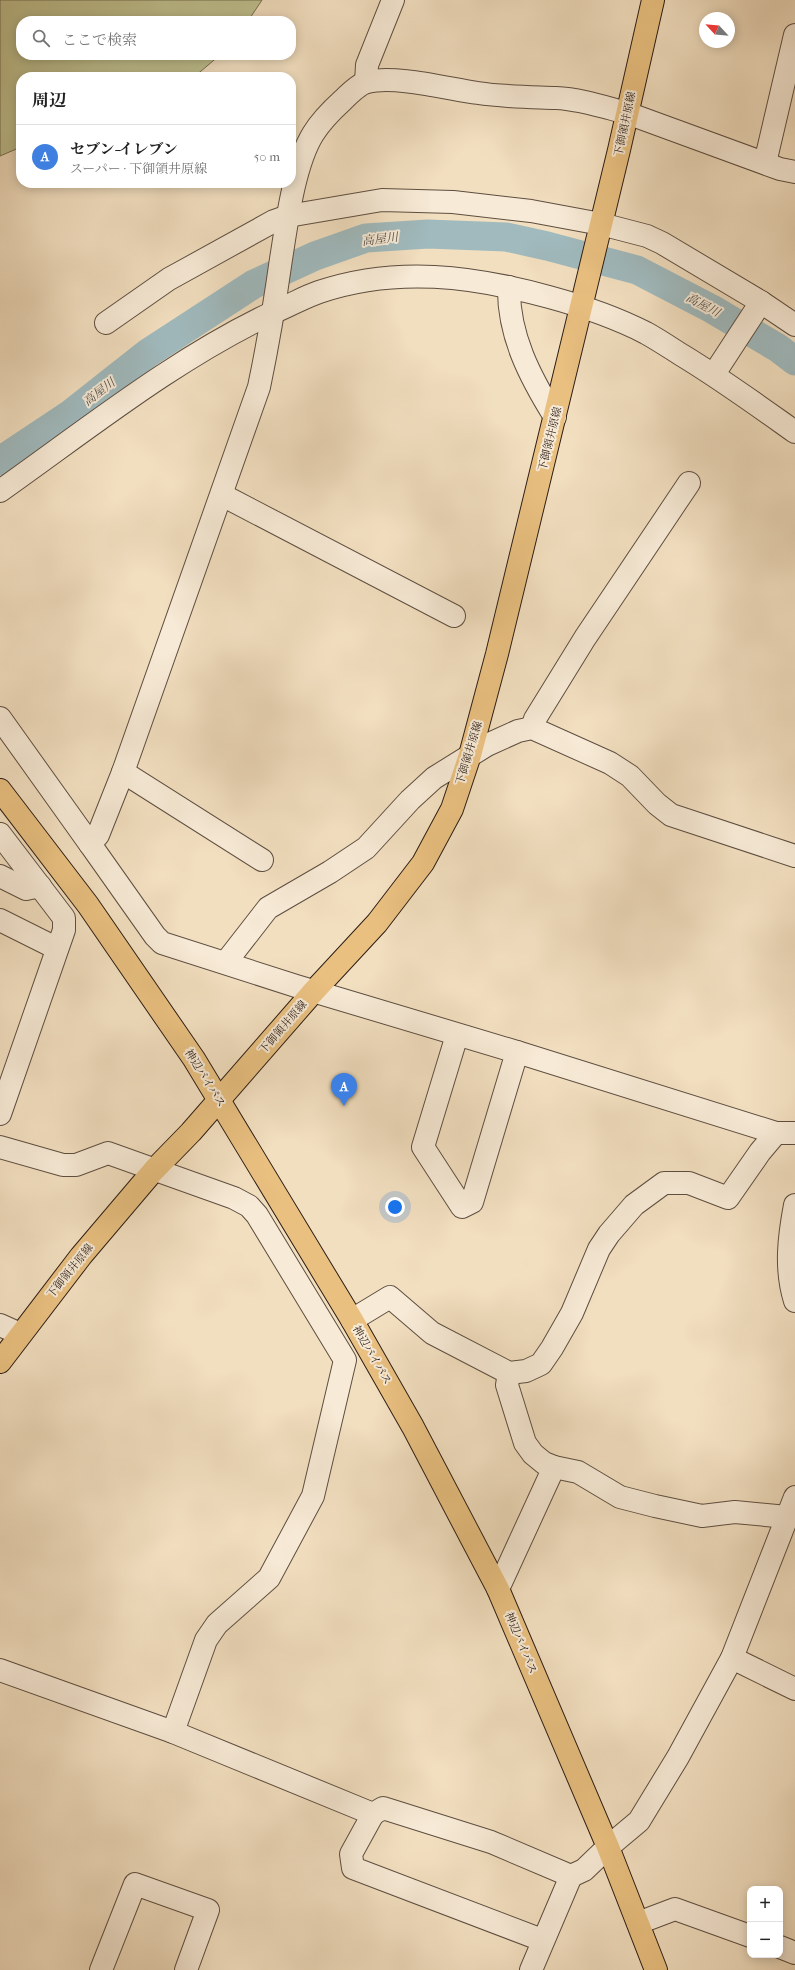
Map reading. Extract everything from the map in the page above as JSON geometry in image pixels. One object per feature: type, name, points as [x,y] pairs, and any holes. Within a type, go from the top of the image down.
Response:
[{"type":"main road","name":"下御領井原線","points":[[0,1362],[81,1256],[154,1170],[219,1100],[314,991],[376,923],[423,863],[452,809],[470,755],[555,417],[653,0]]},
{"type":"main road","name":"神辺バイパス","points":[[0,790],[88,905],[219,1100],[352,1320],[413,1427],[498,1589],[608,1847],[656,1970]]},
{"type":"street","points":[[366,82],[367,65],[393,0]]},
{"type":"street","points":[[765,163],[795,35]]},
{"type":"street","points":[[296,179],[298,170],[313,134],[331,111],[348,94],[366,82],[387,80],[430,85],[478,94],[524,98],[558,98],[604,107],[627,113],[765,163],[795,172]]},
{"type":"street","points":[[90,844],[98,834],[123,772],[259,387],[274,309],[287,219],[294,188]]},
{"type":"street","points":[[106,323],[169,279],[274,221],[382,200],[453,202],[531,211],[647,236],[662,243],[795,325]]},
{"type":"street","points":[[0,491],[160,378],[274,309],[352,282],[385,277],[420,275],[453,278],[509,286],[582,302],[717,369],[795,432]]},
{"type":"street","points":[[509,286],[509,306],[514,334],[527,368],[555,417]]},
{"type":"street","points":[[717,369],[760,304]]},
{"type":"street","points":[[532,728],[535,719],[567,666],[689,482]]},
{"type":"street","points":[[222,495],[454,616]]},
{"type":"street","points":[[0,718],[151,930],[162,942],[457,1035],[786,1133]]},
{"type":"street","points":[[226,962],[268,908],[277,901],[330,872],[366,848],[410,800],[434,778],[487,745],[518,731],[532,728],[610,763],[630,776],[657,804],[671,815],[795,856]]},
{"type":"street","points":[[123,772],[262,860]]},
{"type":"street","points":[[0,834],[64,918],[64,930],[10,1057],[0,1114]]},
{"type":"street","points":[[0,876],[26,889],[40,886]]},
{"type":"street","points":[[0,920],[56,948]]},
{"type":"street","points":[[457,1035],[423,1147],[462,1207],[472,1202],[517,1052]]},
{"type":"street","points":[[352,1320],[390,1297],[432,1333],[508,1373],[526,1371],[540,1364],[572,1313],[599,1249],[609,1234],[634,1205],[664,1183],[689,1183],[728,1198],[760,1152],[786,1133]]},
{"type":"street","points":[[0,1146],[63,1165],[76,1165],[108,1153],[234,1198],[249,1206],[257,1215],[299,1282],[345,1360],[313,1496],[269,1578],[217,1624],[206,1640],[173,1732]]},
{"type":"street","points":[[795,1205],[790,1236],[788,1268],[790,1286],[795,1301]]},
{"type":"street","points":[[299,1282],[320,1268]]},
{"type":"street","points":[[0,1326],[20,1334]]},
{"type":"street","points":[[508,1373],[507,1384],[525,1443],[533,1454],[544,1463],[554,1467],[578,1472],[620,1497],[661,1507],[702,1516],[735,1512],[787,1517]]},
{"type":"street","points":[[498,1589],[554,1467]]},
{"type":"street","points":[[531,1970],[542,1940],[571,1876],[584,1870],[608,1847],[639,1821],[678,1758],[732,1658],[795,1497]]},
{"type":"street","points":[[732,1658],[795,1689]]},
{"type":"street","points":[[0,1670],[173,1732],[373,1814]]},
{"type":"street","points":[[542,1940],[353,1868],[351,1854],[373,1814],[383,1808],[490,1842],[571,1876]]},
{"type":"street","points":[[101,1970],[135,1884],[208,1910],[186,1970]]},
{"type":"street","points":[[638,1923],[675,1909],[747,1935]]},
{"type":"street","points":[[783,1948],[795,1953]]},
{"type":"green space","points":[[0,0],[262,0],[251,16],[16,16],[16,60],[214,60],[200,72],[16,72],[16,149],[0,156]]},
{"type":"waterway","name":"高屋川","points":[[0,461],[72,413],[148,353],[254,284],[315,256],[366,238],[428,234],[506,237],[547,246],[637,270],[712,309],[778,348],[795,361]]},
{"type":"place","name":"セブン-イレブン","points":[[344,1106]]}]
